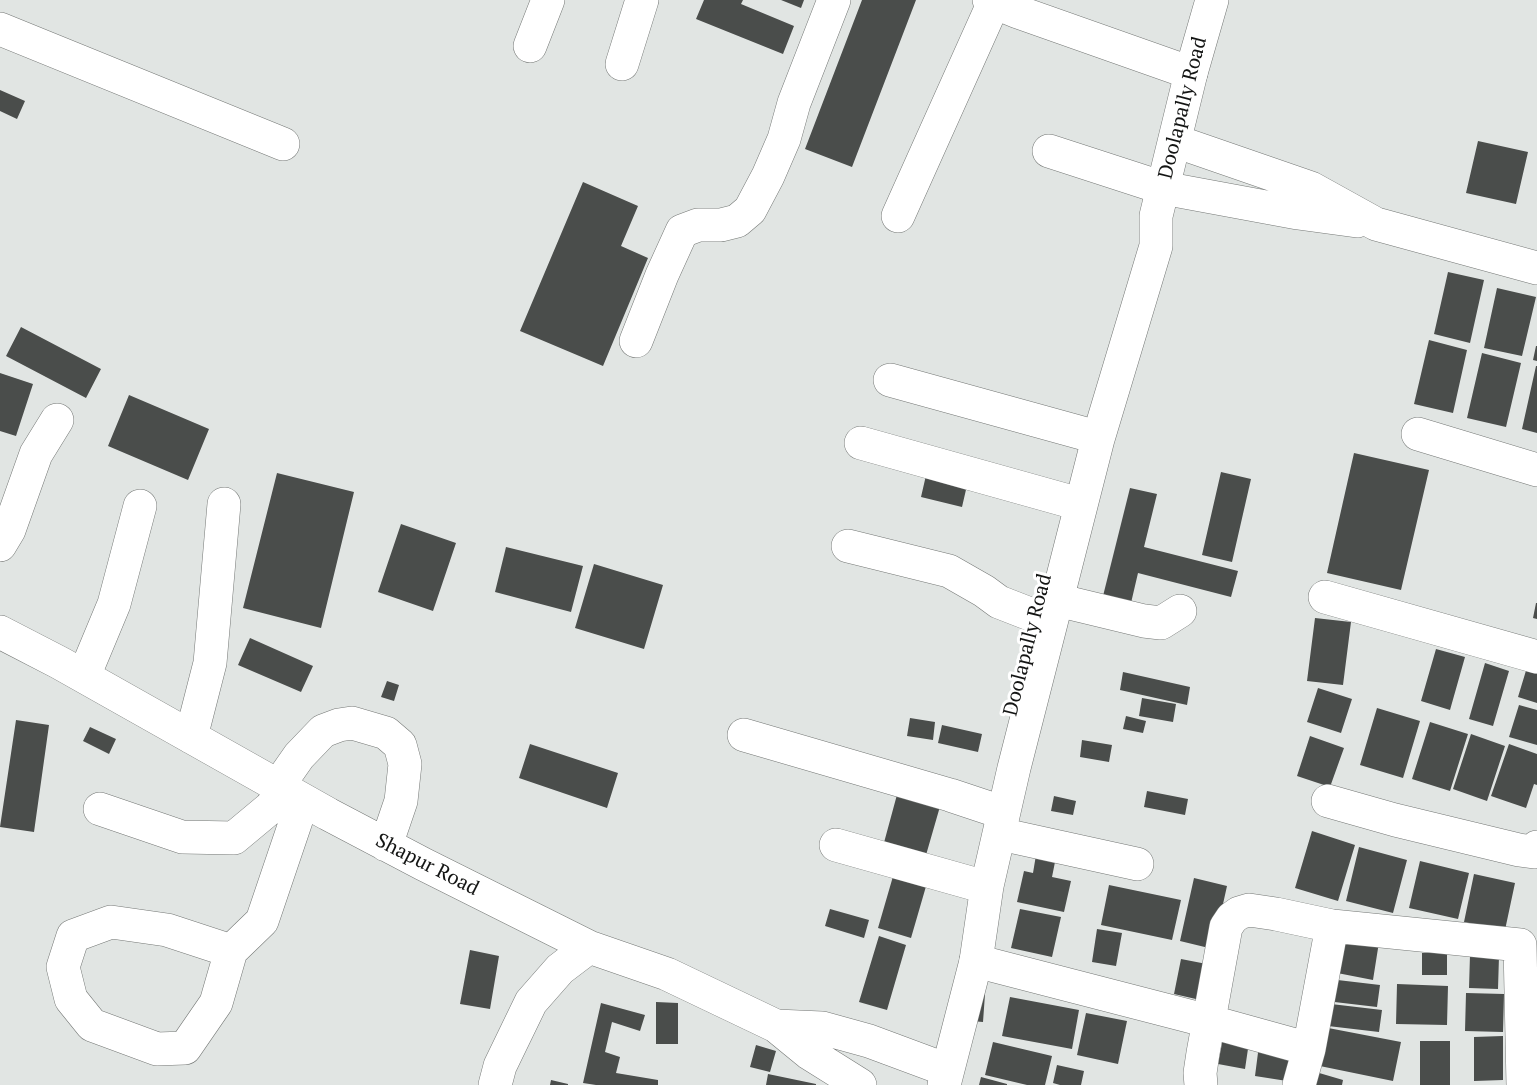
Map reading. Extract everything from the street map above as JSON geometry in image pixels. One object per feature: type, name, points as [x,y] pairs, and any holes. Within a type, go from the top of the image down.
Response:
[{"type":"street","points":[[530,46],[548,0]]},
{"type":"street","points":[[622,64],[642,0]]},
{"type":"street","points":[[636,341],[682,231],[698,225],[721,225],[737,221],[750,210],[780,148],[794,103],[834,0]]},
{"type":"street","name":"Doolapally Road","points":[[1046,608],[1156,246],[1160,202],[1191,73],[1212,0]]},
{"type":"street","points":[[897,216],[1006,3],[1191,73]]},
{"type":"street","points":[[0,29],[283,144]]},
{"type":"street","points":[[1175,141],[1311,188],[1376,224]]},
{"type":"street","points":[[1048,151],[1160,202],[1298,213],[1376,224],[1536,262]]},
{"type":"street","name":"Doolapally Road","points":[[937,1076],[942,1004],[971,883],[1014,768],[1065,500],[1082,433],[1116,304],[1138,233],[1160,202]]},
{"type":"street","points":[[890,380],[1082,433]]},
{"type":"street","points":[[0,546],[9,530],[36,454],[57,420]]},
{"type":"street","points":[[1418,434],[1537,470]]},
{"type":"street","points":[[861,443],[1065,500]]},
{"type":"street","points":[[191,737],[210,663],[224,504]]},
{"type":"street","points":[[84,676],[114,604],[140,507]]},
{"type":"street","points":[[848,546],[949,571],[999,602],[1161,623],[1180,612]]},
{"type":"street","points":[[1325,597],[1537,657]]},
{"type":"street","name":"Shapur Road","points":[[0,632],[84,676],[386,845],[589,947],[667,974],[776,1026],[809,1053],[860,1085]]},
{"type":"street","points":[[231,951],[168,930],[111,922],[73,936],[63,967],[71,999],[92,1025],[157,1049],[185,1048],[216,1003],[231,951],[262,921],[289,792],[299,756],[322,731],[352,723],[386,733],[400,745],[405,764],[401,801],[386,845]]},
{"type":"street","points":[[744,735],[950,795],[994,821],[1137,864]]},
{"type":"street","points":[[99,809],[182,837],[234,838],[289,792]]},
{"type":"street","points":[[1328,801],[1519,850],[1534,852],[1537,847]]},
{"type":"street","name":"Doolapally Road","points":[[937,1076],[976,961],[994,821]]},
{"type":"street","points":[[836,845],[971,883]]},
{"type":"street","points":[[1201,1085],[1200,1073],[1208,1021],[1226,927],[1232,918],[1249,910],[1332,926],[1520,945],[1523,1085]]},
{"type":"street","points":[[1299,1085],[1310,1049],[1332,926]]},
{"type":"street","points":[[495,1085],[500,1066],[531,1002],[560,969],[589,947]]},
{"type":"street","points":[[976,961],[1310,1049]]},
{"type":"street","points":[[776,1026],[822,1028],[868,1041],[937,1076]]},
{"type":"building","points":[[704,0],[743,0],[741,4],[794,26],[783,54],[696,19]]},
{"type":"building","points":[[781,0],[804,0],[801,8]]},
{"type":"building","points":[[862,0],[916,0],[852,167],[805,149]]},
{"type":"building","points":[[0,90],[25,101],[17,119],[0,111]]},
{"type":"building","points":[[1478,141],[1528,152],[1516,204],[1466,193]]},
{"type":"building","points":[[583,182],[638,206],[621,246],[648,258],[603,366],[520,331]]},
{"type":"building","points":[[1448,272],[1484,280],[1470,343],[1434,334]]},
{"type":"building","points":[[1497,288],[1536,297],[1522,356],[1484,348]]},
{"type":"building","points":[[21,327],[101,369],[86,398],[6,356]]},
{"type":"building","points":[[1429,340],[1467,350],[1453,413],[1414,404]]},
{"type":"building","points":[[1537,346],[1537,361],[1533,360]]},
{"type":"building","points":[[1482,353],[1521,363],[1506,427],[1467,418]]},
{"type":"building","points":[[1537,366],[1537,433],[1522,429]]},
{"type":"building","points":[[0,373],[33,384],[16,436],[0,431]]},
{"type":"building","points":[[129,395],[209,429],[188,480],[108,446]]},
{"type":"building","points":[[1354,453],[1429,470],[1401,590],[1327,573]]},
{"type":"building","points":[[927,471],[968,481],[962,507],[921,497]]},
{"type":"building","points":[[1221,472],[1251,479],[1232,562],[1202,555]]},
{"type":"building","points":[[277,473],[354,492],[321,628],[243,608]]},
{"type":"building","points":[[1130,488],[1157,494],[1144,547],[1238,571],[1231,597],[1138,573],[1131,603],[1103,596]]},
{"type":"building","points":[[401,524],[456,543],[433,611],[378,592]]},
{"type":"building","points":[[506,547],[583,566],[571,612],[495,592]]},
{"type":"building","points":[[594,564],[663,585],[644,649],[575,628]]},
{"type":"building","points":[[1537,603],[1537,619],[1533,618]]},
{"type":"building","points":[[1315,618],[1351,622],[1343,685],[1307,681]]},
{"type":"building","points":[[250,638],[313,666],[301,692],[238,665]]},
{"type":"building","points":[[1436,649],[1465,657],[1450,710],[1421,701]]},
{"type":"building","points":[[1485,663],[1509,671],[1493,726],[1469,719]]},
{"type":"building","points":[[1528,664],[1537,667],[1537,703],[1518,697]]},
{"type":"building","points":[[1123,672],[1190,687],[1187,705],[1120,690]]},
{"type":"building","points":[[387,681],[399,685],[394,701],[381,697]]},
{"type":"building","points":[[1318,688],[1352,699],[1341,733],[1307,722]]},
{"type":"building","points":[[1142,698],[1176,704],[1173,722],[1139,716]]},
{"type":"building","points":[[1519,705],[1537,710],[1537,745],[1509,737]]},
{"type":"building","points":[[1377,708],[1420,721],[1403,778],[1360,765]]},
{"type":"building","points":[[1126,716],[1146,721],[1143,733],[1123,729]]},
{"type":"building","points":[[910,718],[935,722],[933,740],[907,736]]},
{"type":"building","points":[[16,720],[49,725],[34,832],[0,827]]},
{"type":"building","points":[[1430,722],[1468,734],[1450,791],[1412,779]]},
{"type":"building","points":[[942,725],[982,734],[978,752],[938,743]]},
{"type":"building","points":[[90,727],[116,739],[109,754],[83,741]]},
{"type":"building","points":[[1471,734],[1505,746],[1487,801],[1453,789]]},
{"type":"building","points":[[1310,736],[1344,748],[1330,787],[1297,776]]},
{"type":"building","points":[[1082,740],[1112,745],[1109,762],[1080,757]]},
{"type":"building","points":[[530,744],[618,773],[607,808],[519,778]]},
{"type":"building","points":[[1509,744],[1537,754],[1537,785],[1534,784],[1526,808],[1491,796]]},
{"type":"building","points":[[898,791],[941,803],[924,862],[882,850]]},
{"type":"building","points":[[1147,791],[1188,799],[1185,815],[1144,807]]},
{"type":"building","points":[[1054,796],[1076,801],[1073,815],[1051,811]]},
{"type":"building","points":[[1312,831],[1355,845],[1338,901],[1295,888]]},
{"type":"building","points":[[1359,847],[1407,860],[1393,913],[1346,901]]},
{"type":"building","points":[[1037,849],[1057,852],[1052,877],[1071,881],[1064,912],[1017,902],[1024,871],[1033,873]]},
{"type":"building","points":[[1420,861],[1469,873],[1458,919],[1409,908]]},
{"type":"building","points":[[896,866],[929,876],[911,938],[878,928]]},
{"type":"building","points":[[1474,874],[1515,883],[1505,930],[1464,922]]},
{"type":"building","points":[[1194,878],[1227,886],[1213,949],[1180,941]]},
{"type":"building","points":[[1109,885],[1181,900],[1172,940],[1101,925]]},
{"type":"building","points":[[830,909],[869,920],[864,938],[825,926]]},
{"type":"building","points":[[1020,909],[1061,917],[1052,957],[1011,948]]},
{"type":"building","points":[[1097,929],[1122,933],[1116,966],[1092,962]]},
{"type":"building","points":[[1334,934],[1379,942],[1373,980],[1327,971]]},
{"type":"building","points":[[879,936],[906,945],[887,1010],[859,1002]]},
{"type":"building","points":[[470,950],[499,956],[490,1009],[460,1004]]},
{"type":"building","points":[[1422,953],[1447,953],[1447,975],[1422,975]]},
{"type":"building","points":[[1470,955],[1499,956],[1498,989],[1469,988]]},
{"type":"building","points":[[1181,959],[1217,966],[1209,1002],[1174,994]]},
{"type":"building","points":[[1329,979],[1380,985],[1377,1007],[1326,1001]]},
{"type":"building","points":[[1397,984],[1448,986],[1447,1025],[1396,1024]]},
{"type":"building","points":[[974,993],[985,994],[983,1022],[971,1021]]},
{"type":"building","points":[[1466,993],[1504,994],[1503,1032],[1465,1031]]},
{"type":"building","points":[[1010,997],[1079,1010],[1072,1049],[1002,1036]]},
{"type":"building","points":[[656,1002],[678,1003],[678,1044],[656,1044]]},
{"type":"building","points":[[601,1003],[645,1015],[640,1031],[612,1022],[605,1052],[620,1057],[616,1073],[658,1080],[658,1085],[583,1083]]},
{"type":"building","points":[[1331,1004],[1382,1010],[1379,1032],[1328,1026]]},
{"type":"building","points":[[1086,1013],[1127,1021],[1118,1064],[1077,1055]]},
{"type":"building","points":[[1323,1027],[1401,1042],[1393,1081],[1315,1065]]},
{"type":"building","points":[[1503,1036],[1503,1080],[1474,1081],[1474,1037]]},
{"type":"building","points":[[1223,1038],[1249,1042],[1245,1069],[1218,1064]]},
{"type":"building","points":[[1420,1041],[1450,1041],[1450,1085],[1420,1085]]},
{"type":"building","points":[[993,1042],[1052,1056],[1045,1085],[1027,1085],[985,1075]]},
{"type":"building","points":[[756,1045],[776,1051],[770,1072],[750,1067]]},
{"type":"building","points":[[1259,1045],[1291,1049],[1287,1081],[1255,1076]]},
{"type":"building","points":[[1057,1065],[1084,1071],[1081,1085],[1053,1083]]},
{"type":"building","points":[[1309,1070],[1343,1080],[1342,1085],[1304,1085]]},
{"type":"building","points":[[768,1074],[816,1084],[816,1085],[766,1085]]},
{"type":"building","points":[[981,1077],[1007,1084],[1007,1085],[979,1085]]},
{"type":"building","points":[[551,1080],[568,1084],[568,1085],[550,1085]]}]
